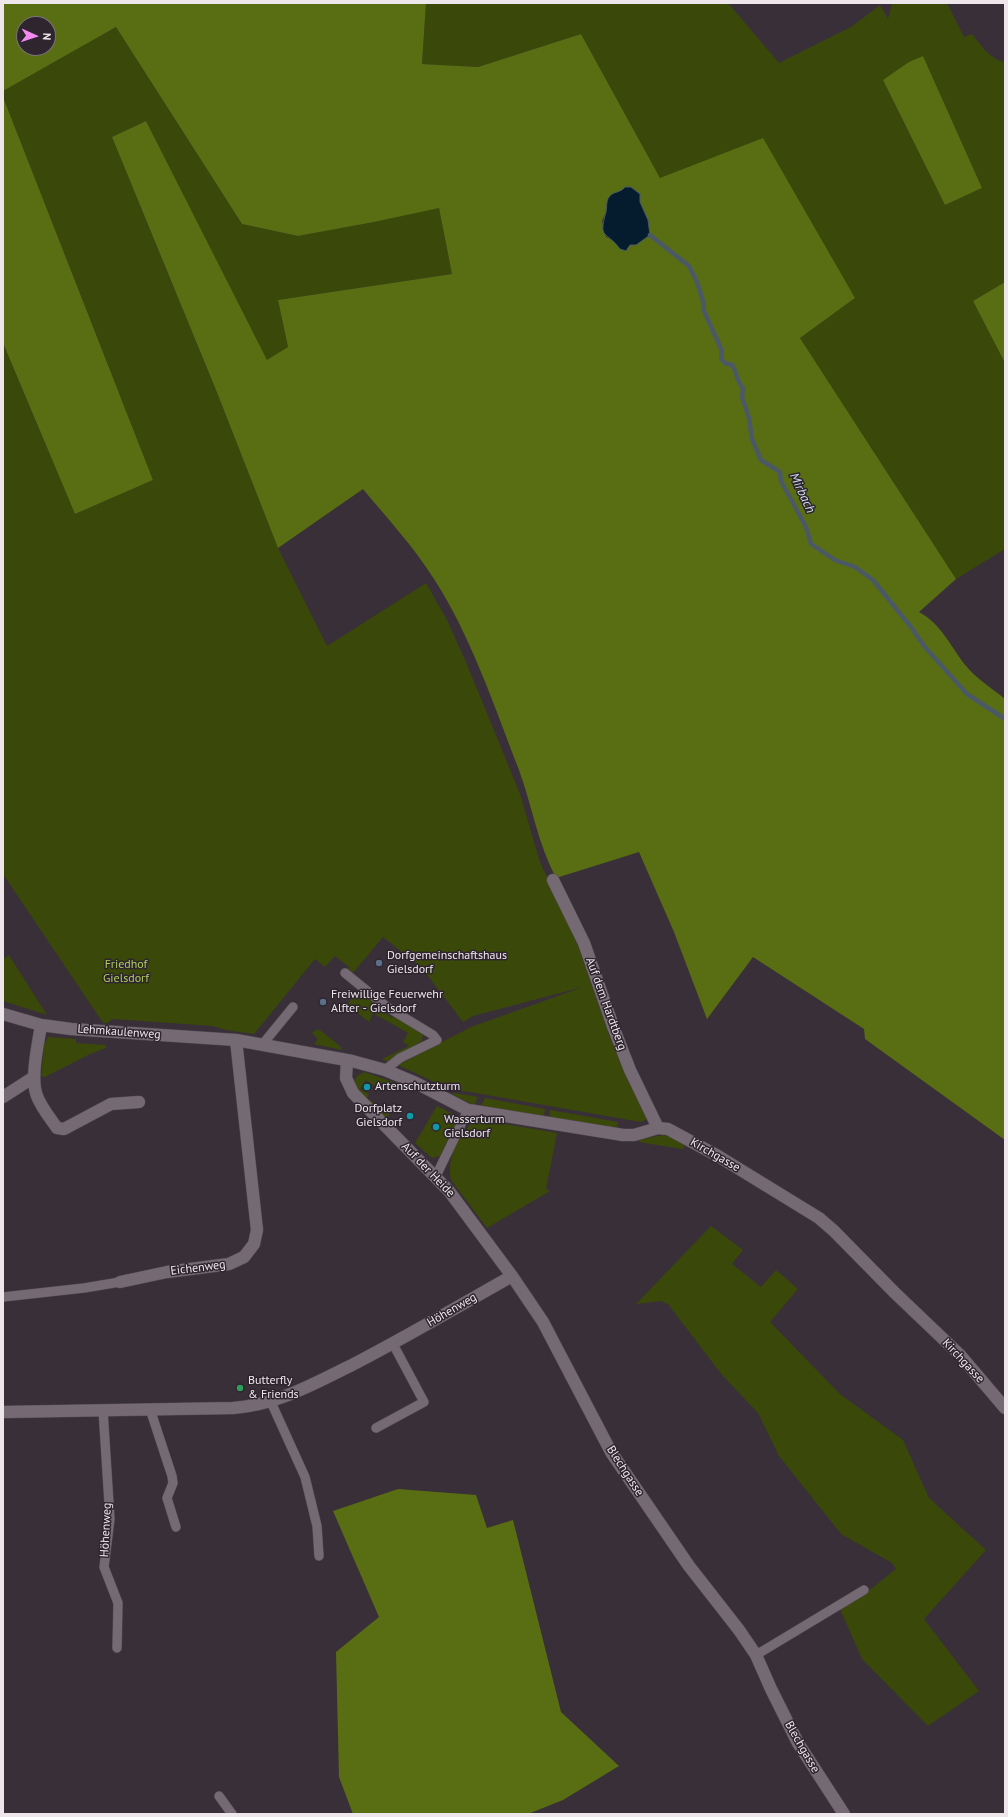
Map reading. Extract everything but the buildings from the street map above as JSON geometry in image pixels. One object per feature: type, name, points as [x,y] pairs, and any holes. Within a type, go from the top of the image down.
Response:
[{"type":"street","name":"Auf dem Hardtberg","points":[[553,880],[584,943],[630,1070],[658,1128]]},
{"type":"street","name":"Lehmkaulenweg","points":[[3,1014],[41,1025],[71,1029],[236,1040]]},
{"type":"street","points":[[41,1025],[34,1077],[35,1090],[39,1101],[57,1128],[64,1129],[111,1104],[139,1102]]},
{"type":"street","points":[[236,1040],[347,1060],[385,1070],[416,1083],[468,1110],[623,1135],[658,1128]]},
{"type":"street","name":"Eichenweg","points":[[120,1282],[167,1272],[229,1264],[244,1257],[254,1244],[256,1230],[236,1040]]},
{"type":"street","name":"Auf der Heide","points":[[347,1060],[346,1078],[353,1093],[436,1176],[458,1202],[512,1276]]},
{"type":"street","points":[[3,1097],[34,1077]]},
{"type":"street","name":"Kirchgasse","points":[[658,1128],[668,1129],[718,1156],[819,1218],[960,1355],[1005,1408]]},
{"type":"street","name":"Höhenweg","points":[[3,1412],[233,1408],[251,1407],[271,1402],[299,1392],[393,1344],[512,1276]]},
{"type":"street","name":"Blechgasse","points":[[512,1276],[543,1322],[608,1445],[626,1474],[690,1566],[739,1630],[756,1655],[798,1743],[844,1814]]},
{"type":"lane","points":[[344,973],[387,1007],[432,1034],[437,1040],[400,1058],[385,1070]]},
{"type":"lane","points":[[262,1045],[293,1006]]},
{"type":"lane","points":[[436,1176],[468,1110]]},
{"type":"lane","name":"Eichenweg","points":[[3,1297],[84,1288],[120,1282]]},
{"type":"lane","points":[[376,1428],[424,1402],[393,1344]]},
{"type":"lane","points":[[271,1402],[305,1477],[317,1526],[319,1556]]},
{"type":"lane","points":[[150,1409],[172,1476],[173,1483],[167,1498],[176,1527]]},
{"type":"lane","name":"Höhenweg","points":[[103,1410],[110,1519],[104,1567],[118,1603],[117,1648]]},
{"type":"lane","points":[[756,1655],[864,1590]]},
{"type":"lane","points":[[219,1796],[232,1814]]},
{"type":"green space","points":[[3,3],[426,3],[422,64],[478,67],[581,34],[660,178],[763,138],[855,298],[800,338],[956,579],[919,612],[934,623],[946,637],[961,660],[971,671],[980,680],[1005,699],[1005,1140],[865,1039],[864,1029],[753,957],[707,1019],[674,932],[639,852],[556,878],[544,852],[519,770],[481,672],[459,623],[447,600],[418,556],[363,489],[278,548],[216,390],[112,137],[146,121],[267,360],[288,347],[278,300],[452,274],[439,208],[298,236],[242,224],[116,27],[3,91]],"holes":[[[621,192],[640,194],[640,202],[648,220],[650,235],[636,245],[630,245],[620,249],[613,240],[606,237],[602,221],[614,193]]]},
{"type":"green space","points":[[426,3],[728,3],[779,63],[851,27],[880,5],[888,19],[892,3],[947,3],[964,37],[972,34],[982,47],[991,55],[1000,61],[1005,62],[1005,282],[973,301],[1005,363],[1005,549],[956,579],[800,338],[855,298],[660,178],[581,34],[478,67],[422,64]],"holes":[[[923,56],[982,188],[945,205],[883,80]]]},
{"type":"green space","name":"Friedhof Gielsdorf","points":[[116,27],[242,224],[298,236],[374,222],[439,207],[452,274],[278,300],[288,347],[267,361],[146,121],[112,137],[216,390],[278,548],[327,646],[426,583],[447,620],[466,662],[520,794],[540,862],[578,946],[609,1035],[627,1079],[647,1119],[641,1122],[447,1088],[398,1065],[471,1027],[583,987],[473,1016],[463,1022],[422,968],[383,937],[353,973],[348,969],[349,967],[335,956],[325,967],[315,959],[254,1034],[226,1030],[213,1026],[113,1019],[107,1023],[103,1023],[3,874],[3,343],[75,514],[153,480],[3,97],[3,91]]},
{"type":"green space","points":[[923,56],[982,188],[945,205],[883,80],[909,62]]},
{"type":"green space","points":[[3,97],[153,480],[75,514],[3,343]]},
{"type":"green space","points":[[1005,282],[1005,363],[973,301]]},
{"type":"green space","points":[[9,955],[47,1015],[3,1001],[3,959]]},
{"type":"green space","points":[[357,990],[374,1003],[373,1005],[392,1018],[394,1015],[423,1034],[422,1041],[388,1062],[382,1059],[409,1046],[403,1042],[408,1033],[373,1013],[369,1022],[347,1005]]},
{"type":"green space","points":[[316,1030],[320,1030],[340,1046],[342,1050],[314,1044],[318,1039],[312,1033]]},
{"type":"green space","points":[[48,1037],[76,1039],[76,1043],[106,1045],[106,1048],[90,1054],[45,1077],[41,1076],[44,1045]]},
{"type":"green space","points":[[364,1072],[399,1084],[394,1092],[377,1081],[374,1086],[366,1080],[360,1089],[369,1094],[367,1098],[390,1113],[386,1119],[359,1094],[354,1082],[357,1076]]},
{"type":"green space","points":[[454,1093],[478,1097],[474,1105],[451,1094]]},
{"type":"green space","points":[[485,1098],[545,1109],[544,1116],[481,1106]]},
{"type":"green space","points":[[437,1106],[455,1115],[458,1119],[457,1125],[449,1137],[440,1156],[432,1158],[415,1143]]},
{"type":"green space","points":[[550,1110],[618,1122],[617,1128],[549,1117]]},
{"type":"green space","points":[[475,1119],[557,1133],[546,1189],[550,1191],[487,1228],[451,1180],[450,1171],[452,1155],[459,1139]]},
{"type":"green space","points":[[663,1135],[673,1138],[684,1145],[683,1149],[638,1142],[642,1139]]},
{"type":"green space","points":[[711,1226],[743,1250],[732,1264],[761,1287],[776,1270],[798,1289],[770,1322],[840,1394],[903,1440],[929,1498],[986,1550],[924,1619],[979,1691],[928,1726],[862,1659],[840,1609],[862,1596],[896,1569],[892,1563],[841,1534],[779,1456],[758,1413],[722,1375],[668,1304],[661,1301],[636,1304]]},
{"type":"green space","points":[[398,1489],[476,1495],[487,1528],[513,1520],[561,1712],[619,1766],[563,1800],[528,1814],[353,1814],[339,1777],[336,1652],[379,1617],[333,1511]]},
{"type":"water","points":[[625,187],[631,187],[640,194],[640,202],[648,220],[650,235],[636,245],[630,245],[626,251],[620,249],[603,231],[608,199],[611,195]]},
{"type":"waterway","name":"Mirbach","points":[[650,235],[689,266],[697,282],[703,301],[704,311],[722,351],[721,359],[725,363],[732,365],[743,388],[742,397],[749,418],[752,439],[761,460],[780,472],[781,481],[806,527],[811,544],[835,560],[855,567],[873,580],[911,627],[924,646],[967,694],[1005,719]]},
{"type":"place","name":"Dorfgemeinschaftshaus Gielsdorf","points":[[379,963]]},
{"type":"place","name":"Freiwillige Feuerwehr Alfter - Gielsdorf","points":[[323,1002]]},
{"type":"place","name":"Artenschutzturm","points":[[367,1087]]},
{"type":"place","name":"Dorfplatz Gielsdorf","points":[[410,1116]]},
{"type":"place","name":"Wasserturm Gielsdorf","points":[[436,1127]]},
{"type":"place","name":"Butterfly & Friends","points":[[240,1388]]}]
